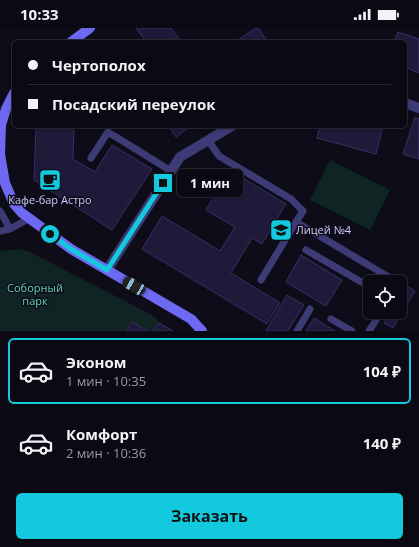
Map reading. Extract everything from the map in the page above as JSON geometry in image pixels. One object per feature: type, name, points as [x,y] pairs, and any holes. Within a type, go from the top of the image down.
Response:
[{"type":"main road","points":[[74,40],[90,28]]},
{"type":"main road","points":[[12,97],[1,125],[0,154],[5,183],[14,204],[22,213],[71,249],[191,319],[202,331]]},
{"type":"street","points":[[407,104],[419,108]]},
{"type":"street","points":[[107,270],[180,157],[229,128]]},
{"type":"lane","points":[[91,158],[108,132],[171,171]]},
{"type":"lane","points":[[208,140],[219,156],[291,199],[303,211],[261,280]]},
{"type":"lane","points":[[0,211],[10,229]]},
{"type":"lane","points":[[0,231],[10,229],[30,218]]},
{"type":"lane","points":[[296,222],[385,275]]},
{"type":"lane","points":[[306,250],[363,283]]},
{"type":"lane","points":[[297,331],[310,309]]},
{"type":"lane","points":[[331,318],[352,331]]},
{"type":"lane","points":[[369,331],[377,319]]},
{"type":"green space","points":[[330,160],[390,190],[370,230],[310,200]]},
{"type":"green space","name":"Соборный парк","points":[[20,249],[30,252],[150,314],[171,331],[0,331],[0,251]]},
{"type":"building","points":[[136,28],[171,28],[180,40],[145,40]]},
{"type":"building","points":[[256,28],[258,28],[266,39],[265,40],[238,40]]},
{"type":"building","points":[[398,32],[419,39],[419,73],[407,68],[407,40],[395,40]]},
{"type":"building","points":[[415,117],[419,119],[419,159],[403,154]]},
{"type":"building","points":[[36,128],[74,128],[73,159],[95,172],[112,145],[152,169],[112,230],[34,180]]},
{"type":"building","points":[[169,128],[188,128],[176,137]]},
{"type":"building","points":[[320,128],[382,128],[376,154],[317,138]]},
{"type":"building","points":[[230,170],[286,204],[262,244],[252,238],[231,273],[280,303],[267,324],[142,249],[162,216],[220,251],[235,227],[206,210]]},
{"type":"building","points":[[301,255],[342,280],[326,306],[286,282]]},
{"type":"building","points":[[407,286],[415,291],[407,304]]},
{"type":"building","points":[[287,295],[304,305],[288,331],[266,331]]},
{"type":"building","points":[[314,318],[335,331],[306,331]]},
{"type":"building","points":[[387,319],[398,319],[393,328],[384,323]]},
{"type":"building","points":[[132,322],[148,331],[127,331]]},
{"type":"building","points":[[158,323],[168,328],[173,331],[153,331]]},
{"type":"place","name":"Кафе-бар Астро","points":[[50,180]]},
{"type":"place","name":"Лицей №4","points":[[281,230]]},
{"type":"route","points":[[50,234],[71,249],[107,270],[163,183]]}]
